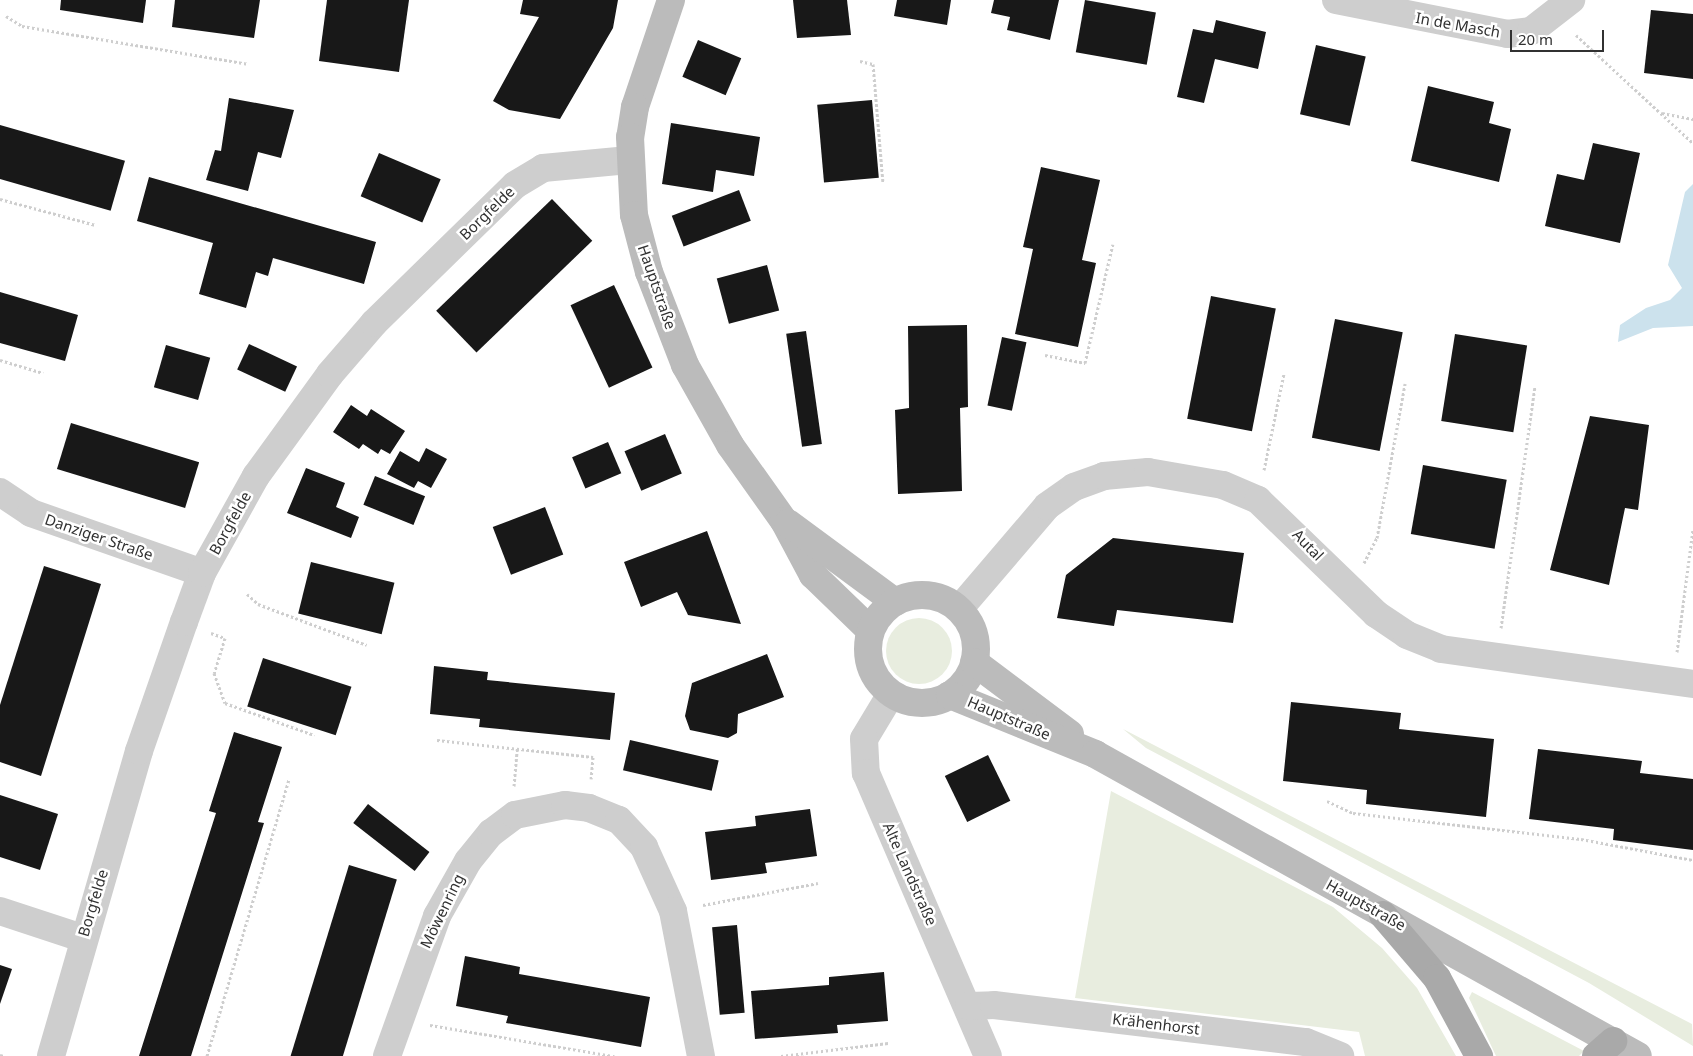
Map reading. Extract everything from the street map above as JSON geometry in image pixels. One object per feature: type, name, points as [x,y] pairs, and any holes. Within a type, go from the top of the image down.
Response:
[{"type":"main road","name":"Hauptstraße","points":[[671,0],[635,106],[629,160],[634,215],[649,272],[685,365],[730,445],[784,521],[813,575],[870,630]]},
{"type":"main road","name":"Hauptstraße","points":[[784,521],[895,602]]},
{"type":"main road","points":[[891,694],[870,664],[870,630],[895,602],[928,595],[960,608]]},
{"type":"main road","name":"Hauptstraße","points":[[891,694],[925,704],[950,694],[969,676],[974,662],[975,632],[960,608]]},
{"type":"main road","name":"Hauptstraße","points":[[974,662],[1095,754]]},
{"type":"main road","name":"Hauptstraße","points":[[950,694],[1095,754],[1383,914],[1604,1048],[1638,1056]]},
{"type":"main road","points":[[1383,914],[1437,978],[1479,1056]]},
{"type":"street","name":"In de Masch","points":[[1336,0],[1507,34],[1531,31],[1563,8]]},
{"type":"street","name":"Borgfelde","points":[[51,1056],[82,938],[139,751],[202,573],[256,476],[330,374],[374,323],[515,185],[543,168],[629,160]]},
{"type":"street","name":"Autal","points":[[960,608],[1046,506],[1074,487],[1104,476],[1148,472],[1222,485],[1258,500],[1376,614],[1407,635],[1441,649],[1683,682]]},
{"type":"street","name":"Danziger Straße","points":[[0,492],[31,513],[202,573]]},
{"type":"street","name":"Alte Landstraße","points":[[891,694],[864,739],[866,773],[969,1006],[988,1056]]},
{"type":"street","name":"Möwenring","points":[[387,1056],[437,916],[468,861],[491,833],[515,816],[538,808],[589,808],[619,820],[632,832],[673,911],[701,1056]]},
{"type":"street","points":[[0,911],[82,938]]},
{"type":"street","name":"Krähenhorst","points":[[969,1006],[994,1005],[1306,1042],[1340,1056]]},
{"type":"path","points":[[1563,8],[1661,112],[1693,143]]},
{"type":"path","points":[[6,16],[22,26],[248,64]]},
{"type":"path","points":[[860,61],[874,64],[883,183]]},
{"type":"path","points":[[1661,112],[1693,119]]},
{"type":"path","points":[[0,199],[96,225]]},
{"type":"path","points":[[1045,354],[1085,363],[1113,244]]},
{"type":"path","points":[[0,360],[43,373]]},
{"type":"path","points":[[1264,471],[1284,373]]},
{"type":"path","points":[[1363,565],[1377,538],[1405,384]]},
{"type":"path","points":[[1500,633],[1535,386]]},
{"type":"path","points":[[1683,682],[1693,529]]},
{"type":"path","points":[[247,594],[258,604],[366,645]]},
{"type":"path","points":[[206,631],[225,638],[214,673],[225,703],[314,736]]},
{"type":"path","points":[[437,740],[593,756],[589,808]]},
{"type":"path","points":[[207,1056],[289,780]]},
{"type":"path","points":[[1327,801],[1353,813],[1580,839],[1693,860]]},
{"type":"path","points":[[673,911],[818,883]]},
{"type":"path","points":[[399,1020],[614,1056]]},
{"type":"path","points":[[781,1056],[888,1043]]},
{"type":"path","points":[[0,1055],[4,1056]]},
{"type":"shaded area","points":[[913,618],[925,618],[943,627],[950,638],[952,651],[950,664],[943,675],[932,682],[913,684],[900,679],[891,670],[886,657],[886,645],[891,632],[900,623]]},
{"type":"shaded area","points":[[1123,729],[1692,1024],[1693,1046],[1589,983],[1146,748]]},
{"type":"shaded area","points":[[1111,791],[1333,907],[1382,948],[1417,988],[1456,1056],[1365,1056],[1359,1032],[1075,998]]},
{"type":"shaded area","points":[[1472,992],[1584,1051],[1579,1056],[1496,1056],[1469,998]]},
{"type":"water","points":[[1693,184],[1693,326],[1653,328],[1618,342],[1620,325],[1646,308],[1670,300],[1682,288],[1668,265],[1685,192]]},
{"type":"building","points":[[61,0],[146,0],[143,23],[60,10]]},
{"type":"building","points":[[175,0],[260,0],[254,38],[172,27]]},
{"type":"building","points":[[327,0],[409,0],[399,72],[319,61]]},
{"type":"building","points":[[523,0],[618,0],[613,28],[560,119],[509,110],[493,101],[539,17],[520,14]]},
{"type":"building","points":[[793,0],[847,0],[851,35],[797,38]]},
{"type":"building","points":[[897,0],[951,0],[947,25],[894,16]]},
{"type":"building","points":[[994,0],[1059,0],[1050,40],[1007,30],[1010,17],[991,13]]},
{"type":"building","points":[[1085,0],[1156,13],[1147,65],[1076,52]]},
{"type":"building","points":[[1651,10],[1693,14],[1693,79],[1644,73]]},
{"type":"building","points":[[1216,20],[1266,32],[1258,69],[1215,59],[1204,103],[1177,97],[1193,29],[1213,33]]},
{"type":"building","points":[[698,40],[741,58],[726,95],[682,77]]},
{"type":"building","points":[[1316,45],[1366,56],[1350,126],[1300,114]]},
{"type":"building","points":[[1428,86],[1494,102],[1489,123],[1511,129],[1499,182],[1411,161]]},
{"type":"building","points":[[229,98],[294,110],[281,158],[258,152],[248,191],[206,180],[215,150],[221,151]]},
{"type":"building","points":[[872,100],[879,178],[824,182],[817,105]]},
{"type":"building","points":[[671,123],[760,137],[754,176],[716,170],[713,192],[662,184]]},
{"type":"building","points":[[0,125],[125,161],[111,211],[0,179]]},
{"type":"building","points":[[1593,143],[1640,153],[1620,243],[1545,226],[1557,174],[1584,180]]},
{"type":"building","points":[[379,153],[441,179],[422,222],[361,196]]},
{"type":"building","points":[[1041,167],[1100,180],[1082,260],[1096,263],[1078,347],[1015,334],[1033,249],[1023,247]]},
{"type":"building","points":[[149,177],[376,242],[364,284],[273,258],[268,276],[256,272],[246,308],[199,294],[213,243],[137,221]]},
{"type":"building","points":[[739,190],[751,221],[684,247],[672,216]]},
{"type":"building","points":[[552,199],[592,241],[476,353],[436,311]]},
{"type":"building","points":[[767,265],[779,310],[729,324],[717,278]]},
{"type":"building","points":[[614,285],[652,367],[609,388],[570,305]]},
{"type":"building","points":[[0,292],[78,315],[65,361],[0,343]]},
{"type":"building","points":[[1211,296],[1276,309],[1252,431],[1187,419]]},
{"type":"building","points":[[1335,319],[1403,332],[1380,451],[1312,438]]},
{"type":"building","points":[[967,325],[968,407],[960,408],[962,491],[898,494],[895,410],[909,408],[908,326]]},
{"type":"building","points":[[806,331],[822,444],[802,447],[786,334]]},
{"type":"building","points":[[1455,334],[1527,345],[1513,432],[1441,421]]},
{"type":"building","points":[[1002,337],[1026,342],[1012,411],[987,405]]},
{"type":"building","points":[[249,344],[297,366],[285,392],[237,369]]},
{"type":"building","points":[[166,345],[210,358],[198,400],[154,387]]},
{"type":"building","points":[[351,405],[367,416],[371,409],[405,431],[390,454],[381,449],[378,454],[363,444],[359,449],[333,432]]},
{"type":"building","points":[[1590,416],[1649,425],[1638,510],[1625,508],[1609,585],[1550,570]]},
{"type":"building","points":[[71,423],[199,462],[185,508],[57,469]]},
{"type":"building","points":[[665,434],[682,474],[641,491],[624,451]]},
{"type":"building","points":[[608,442],[621,473],[585,489],[572,457]]},
{"type":"building","points":[[426,448],[447,459],[431,488],[418,481],[414,488],[387,474],[400,451],[419,462]]},
{"type":"building","points":[[1423,465],[1507,480],[1495,549],[1411,534]]},
{"type":"building","points":[[306,468],[345,483],[336,507],[359,517],[351,538],[287,513]]},
{"type":"building","points":[[375,476],[425,496],[413,525],[363,505]]},
{"type":"building","points":[[545,507],[563,555],[511,575],[493,527]]},
{"type":"building","points":[[707,531],[741,624],[688,615],[677,592],[641,607],[624,562]]},
{"type":"building","points":[[1113,538],[1244,553],[1233,623],[1117,610],[1114,626],[1057,618],[1066,575]]},
{"type":"building","points":[[311,562],[394,583],[382,634],[298,613]]},
{"type":"building","points":[[44,566],[101,584],[41,776],[0,762],[0,705]]},
{"type":"building","points":[[767,654],[784,697],[738,714],[737,733],[728,738],[690,730],[685,716],[692,683]]},
{"type":"building","points":[[263,658],[351,687],[336,735],[247,707]]},
{"type":"building","points":[[434,666],[488,672],[487,680],[615,693],[610,740],[479,727],[480,719],[430,714]]},
{"type":"building","points":[[1291,702],[1401,713],[1399,729],[1494,739],[1486,817],[1366,804],[1367,790],[1283,781]]},
{"type":"building","points":[[234,732],[282,747],[258,822],[264,823],[191,1056],[139,1056],[216,813],[209,811]]},
{"type":"building","points":[[630,740],[719,760],[712,791],[623,770]]},
{"type":"building","points":[[1538,749],[1642,761],[1640,773],[1693,779],[1693,850],[1613,840],[1614,829],[1529,819]]},
{"type":"building","points":[[988,755],[1010,801],[967,822],[945,776]]},
{"type":"building","points":[[0,795],[58,814],[40,870],[0,857]]},
{"type":"building","points":[[368,804],[429,852],[415,871],[353,823]]},
{"type":"building","points":[[810,809],[817,856],[765,863],[767,873],[711,880],[705,832],[756,826],[755,816]]},
{"type":"building","points":[[349,865],[397,880],[343,1056],[291,1056]]},
{"type":"building","points":[[737,925],[745,1013],[720,1015],[712,927]]},
{"type":"building","points":[[465,956],[520,967],[519,974],[650,997],[641,1047],[506,1023],[508,1016],[456,1006]]},
{"type":"building","points":[[0,965],[12,969],[0,1004]]},
{"type":"building","points":[[884,972],[888,1021],[837,1025],[838,1033],[755,1039],[751,991],[829,985],[829,977]]}]
